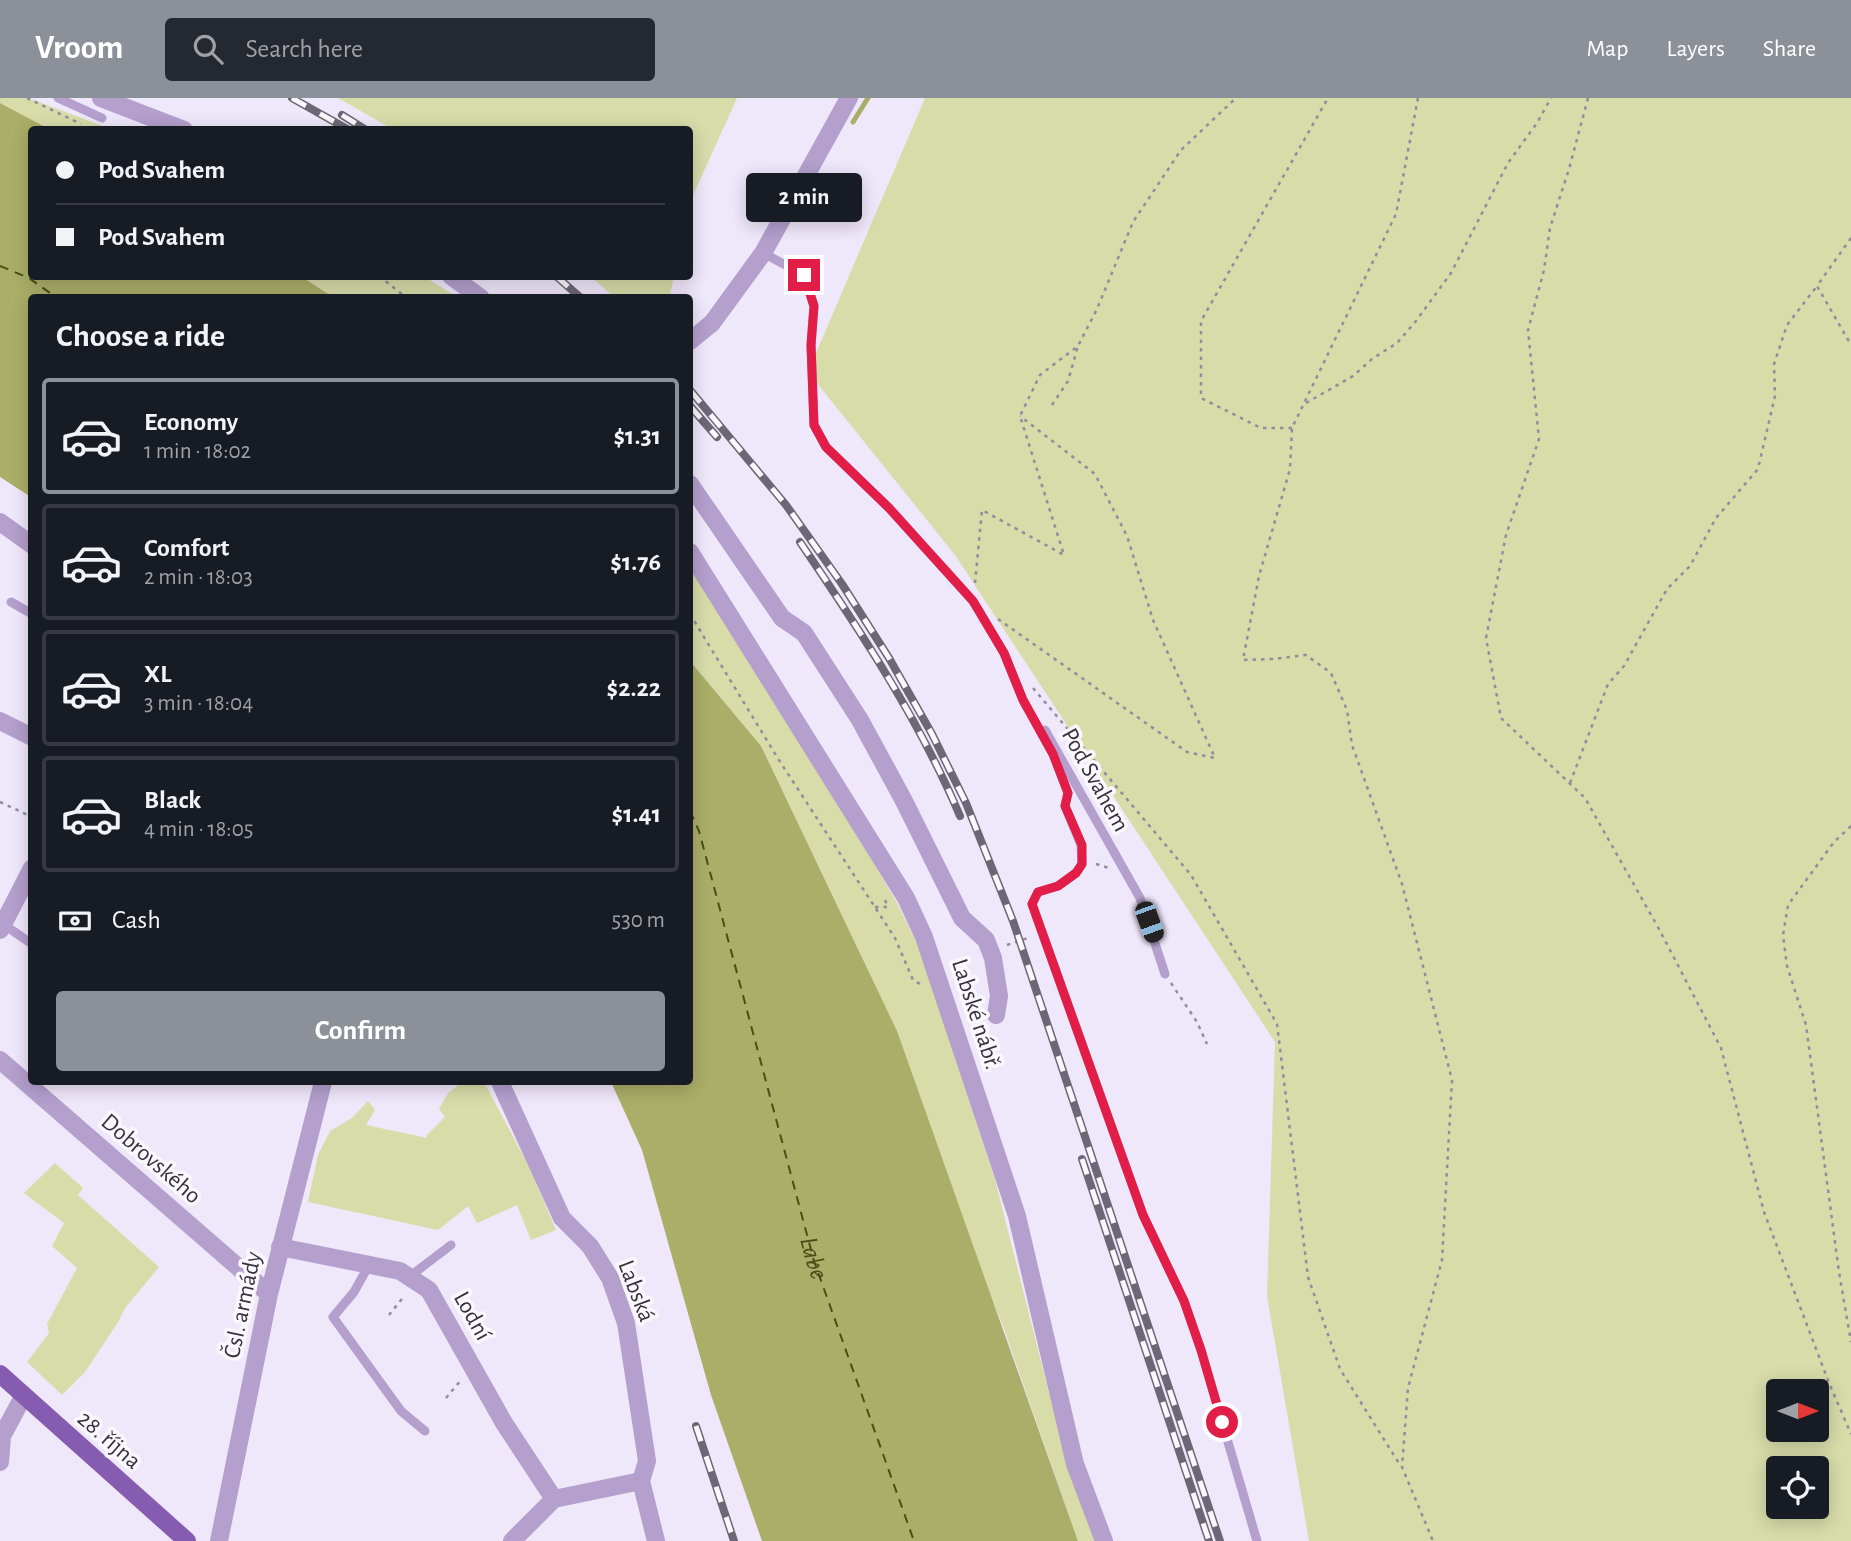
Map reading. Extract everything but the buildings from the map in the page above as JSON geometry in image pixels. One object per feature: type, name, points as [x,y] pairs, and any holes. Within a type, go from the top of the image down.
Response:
[{"type":"main road","name":"28. října","points":[[0,1374],[187,1541]]},
{"type":"street","points":[[101,98],[174,126]]},
{"type":"street","points":[[693,339],[712,323],[763,253],[849,98]]},
{"type":"street","points":[[456,280],[476,294]]},
{"type":"street","name":"Labské nábř.","points":[[693,488],[782,618],[804,633],[860,720],[904,801],[961,918],[986,940],[993,958],[999,996],[996,1015]]},
{"type":"street","points":[[0,522],[28,542]]},
{"type":"street","name":"Labské nábř.","points":[[693,557],[905,898],[925,937],[1017,1216],[1075,1464],[1104,1541]]},
{"type":"street","points":[[0,721],[28,735]]},
{"type":"street","points":[[2,927],[28,876]]},
{"type":"street","name":"Dobrovského","points":[[0,1060],[28,1084]]},
{"type":"street","name":"Dobrovského","points":[[29,1085],[270,1294]]},
{"type":"street","name":"Čsl. armády","points":[[219,1541],[280,1247],[322,1085]]},
{"type":"street","name":"Labská","points":[[501,1085],[562,1218],[590,1246],[610,1278],[626,1323],[647,1461],[641,1480],[656,1541]]},
{"type":"street","name":"Lodní","points":[[280,1247],[400,1271],[429,1290],[504,1423],[554,1500]]},
{"type":"street","points":[[0,1462],[2,1436],[23,1397]]},
{"type":"street","points":[[512,1541],[554,1500],[641,1480]]},
{"type":"lane","points":[[58,98],[102,118]]},
{"type":"lane","name":"Pod Svahem","points":[[763,253],[804,275],[814,306],[811,345],[814,425],[826,447],[898,517],[973,601],[1004,653],[1023,700],[1053,754],[1068,793],[1065,806],[1082,845],[1082,864]]},
{"type":"lane","points":[[11,602],[28,612]]},
{"type":"lane","name":"Pod Svahem","points":[[1023,700],[1053,741],[1140,898],[1166,974]]},
{"type":"lane","points":[[1082,864],[1076,873],[1058,886],[1038,892],[1032,904],[1143,1215],[1184,1301],[1257,1541]]},
{"type":"lane","points":[[2,927],[28,942]]},
{"type":"lane","points":[[412,1280],[452,1245]]},
{"type":"lane","points":[[369,1265],[354,1292],[333,1317],[401,1410],[425,1431]]},
{"type":"path","points":[[1052,405],[1068,381],[1078,346],[1097,310],[1133,222],[1181,150],[1236,98]]},
{"type":"path","points":[[1292,428],[1261,428],[1201,398],[1201,321],[1328,98]]},
{"type":"path","points":[[1402,1467],[1408,1388],[1442,1259],[1452,1080],[1402,884],[1352,745],[1347,710],[1331,673],[1306,655],[1243,660],[1259,576],[1290,469],[1292,428],[1396,214],[1418,98]]},
{"type":"path","points":[[1306,403],[1353,376],[1397,343],[1416,321],[1451,273],[1508,163],[1537,123],[1551,98]]},
{"type":"path","points":[[1588,98],[1550,228],[1544,270],[1528,330],[1539,439],[1506,535],[1486,638],[1501,718],[1585,798],[1659,929],[1721,1048],[1764,1212],[1851,1434]]},
{"type":"path","points":[[1570,783],[1608,684],[1624,666],[1667,589],[1690,566],[1716,518],[1758,469],[1775,396],[1774,365],[1787,325],[1851,238]]},
{"type":"path","points":[[384,280],[402,294]]},
{"type":"path","points":[[1817,286],[1851,345]]},
{"type":"path","points":[[973,601],[982,510],[1064,555],[1020,416],[1040,375],[1078,346]]},
{"type":"path","points":[[996,617],[1187,752],[1215,758],[1153,621],[1127,536],[1095,474],[1020,416]]},
{"type":"path","points":[[693,619],[777,757],[895,937],[913,980],[929,988],[937,973]]},
{"type":"path","points":[[1031,685],[1191,875],[1277,1024],[1308,1277],[1340,1369],[1402,1467],[1433,1541]]},
{"type":"path","points":[[0,802],[28,815]]},
{"type":"path","points":[[1851,826],[1834,842],[1788,905],[1783,935],[1787,967],[1806,1025],[1851,1342]]},
{"type":"path","name":"Pod Svahem","points":[[1082,864],[1102,865],[1129,880]]},
{"type":"path","points":[[875,907],[888,907]]},
{"type":"path","points":[[1006,946],[1037,934]]},
{"type":"path","points":[[1166,974],[1207,1044]]},
{"type":"path","points":[[389,1315],[412,1280]]},
{"type":"path","points":[[446,1398],[472,1366]]},
{"type":"shaded area","points":[[0,98],[28,98],[103,126],[43,126],[0,103]]},
{"type":"shaded area","points":[[338,98],[737,98],[693,195],[693,126],[387,126]]},
{"type":"shaded area","points":[[925,98],[1851,98],[1851,1541],[1309,1541],[1267,1296],[1275,1042],[955,555],[808,372]]},
{"type":"shaded area","points":[[307,280],[430,280],[452,294],[328,294]]},
{"type":"shaded area","points":[[594,280],[673,280],[670,294],[611,294]]},
{"type":"shaded area","points":[[693,572],[782,709],[896,901],[920,950],[995,1180],[1055,1417],[1098,1541],[1078,1541],[1003,1326],[761,746],[693,665]]},
{"type":"shaded area","points":[[458,1085],[486,1085],[529,1167],[556,1230],[531,1240],[517,1205],[477,1223],[468,1206],[438,1230],[308,1202],[318,1155],[330,1131],[352,1118],[368,1101],[375,1110],[366,1125],[427,1138],[445,1117],[439,1109],[448,1093]]},
{"type":"shaded area","points":[[55,1163],[83,1188],[78,1195],[159,1267],[125,1308],[85,1372],[62,1395],[27,1362],[49,1333],[47,1324],[77,1268],[52,1246],[64,1223],[24,1193]]},
{"type":"water","points":[[0,103],[43,126],[28,126],[28,280],[307,280],[328,294],[28,294],[28,495],[0,477]]},
{"type":"water","name":"Labe","points":[[693,665],[761,746],[897,1031],[1078,1541],[762,1541],[711,1395],[642,1150],[612,1085],[693,1085]]},
{"type":"waterway","points":[[853,122],[868,98]]},
{"type":"ferry route","points":[[0,266],[28,278]]},
{"type":"ferry route","points":[[32,280],[51,294]]},
{"type":"ferry route","points":[[693,818],[699,831],[814,1261],[914,1541]]},
{"type":"railway","points":[[292,98],[342,126]]},
{"type":"railway","points":[[342,115],[360,126]]},
{"type":"railway","points":[[561,280],[576,294]]},
{"type":"railway","points":[[693,394],[786,505],[842,584],[889,658],[932,734],[966,803],[1013,921],[1220,1541]]},
{"type":"railway","points":[[693,409],[717,437]]},
{"type":"railway","points":[[800,542],[866,641],[907,710],[960,816]]},
{"type":"railway","points":[[1082,1159],[1209,1541]]},
{"type":"railway","points":[[696,1426],[734,1541]]},
{"type":"route","points":[[804,275],[814,306],[811,345],[814,425],[826,447],[932,553],[973,601],[1004,653],[1023,700],[1053,754],[1068,793],[1065,806],[1082,845],[1082,864],[1076,873],[1058,886],[1038,892],[1032,904],[1143,1215],[1184,1301],[1222,1422]]}]
